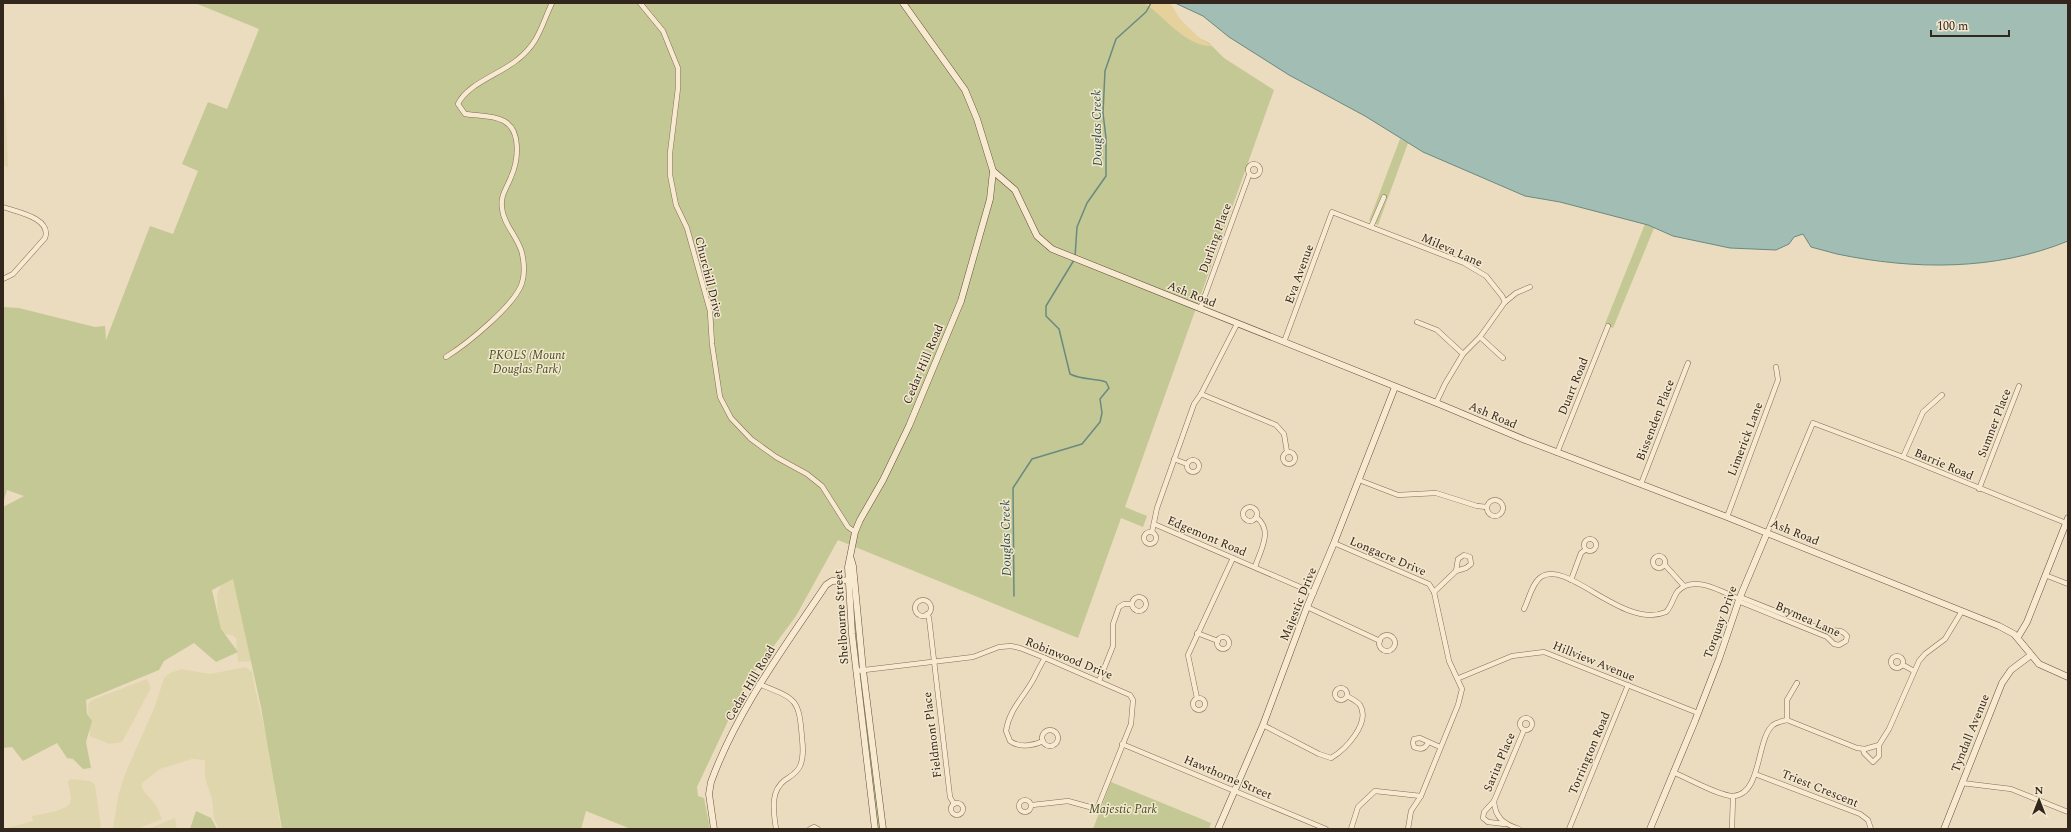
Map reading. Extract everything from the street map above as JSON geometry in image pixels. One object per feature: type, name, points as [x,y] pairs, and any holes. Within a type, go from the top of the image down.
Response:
[{"type":"main road","points":[[903,3],[965,90],[977,118],[993,171]]},
{"type":"main road","name":"Cedar Hill Road","points":[[850,557],[855,532],[909,426],[961,301],[990,200],[993,171]]},
{"type":"main road","name":"Ash Road","points":[[993,171],[1015,190],[1037,236],[1052,249],[1557,453],[1727,517],[1962,611],[2010,631],[2018,637]]},
{"type":"main road","name":"Majestic Drive","points":[[1218,829],[1233,791],[1263,725],[1307,607],[1334,543],[1395,387]]},
{"type":"main road","points":[[2067,520],[2027,622],[2018,637],[2031,655],[2043,667],[2068,677]]},
{"type":"main road","name":"Torquay Drive","points":[[1650,829],[1698,713],[1719,659],[1739,599],[1767,533]]},
{"type":"main road","name":"Shelbourne Street","points":[[850,557],[853,566],[851,580],[856,671],[875,829]]},
{"type":"main road","name":"Cedar Hill Road","points":[[714,829],[709,794],[710,782],[742,714],[759,684],[826,585],[832,581],[851,580]]},
{"type":"main road","name":"Shelbourne Street","points":[[851,580],[864,670],[883,829]]},
{"type":"main road","name":"Tyndall Avenue","points":[[1944,829],[2005,678],[2015,666],[2031,655]]},
{"type":"street","points":[[446,357],[494,318],[511,301],[518,292],[524,273],[522,251],[502,210],[502,194],[514,170],[517,143],[516,136],[511,127],[504,121],[489,117],[465,114],[458,104],[462,96],[469,90],[522,55],[541,32],[552,3]]},
{"type":"street","name":"Churchill Drive","points":[[640,3],[663,31],[678,68],[678,88],[670,153],[670,175],[676,205],[689,234],[710,311],[712,344],[720,397],[731,418],[751,439],[776,457],[807,474],[822,486],[848,527],[855,532]]},
{"type":"street","name":"Durling Place","points":[[1200,309],[1249,175]]},
{"type":"street","points":[[1371,227],[1384,197]]},
{"type":"street","points":[[3,207],[40,221],[45,227],[47,233],[45,238],[13,274],[3,279]]},
{"type":"street","name":"Mileva Lane","points":[[1332,212],[1464,263],[1486,276],[1505,302]]},
{"type":"street","name":"Eva Avenue","points":[[1284,342],[1332,212]]},
{"type":"street","points":[[1436,403],[1445,384],[1463,354],[1480,337],[1505,302],[1516,293],[1530,288]]},
{"type":"street","points":[[1417,322],[1437,330],[1463,354]]},
{"type":"street","name":"Edgemont Road","points":[[1237,324],[1201,394],[1194,404],[1157,508],[1154,524],[1314,593]]},
{"type":"street","name":"Duart Road","points":[[1557,453],[1608,326]]},
{"type":"street","points":[[1480,337],[1503,358]]},
{"type":"street","name":"Bissenden Place","points":[[1641,484],[1688,363]]},
{"type":"street","name":"Limerick Lane","points":[[1727,517],[1778,380],[1776,368]]},
{"type":"street","name":"Sumner Place","points":[[1979,490],[2019,386]]},
{"type":"street","points":[[1201,394],[1276,426],[1284,434],[1287,452]]},
{"type":"street","points":[[1903,457],[1923,412],[1942,395]]},
{"type":"street","name":"Barrie Road","points":[[1813,424],[1903,457],[1979,490],[2067,520]]},
{"type":"street","name":"Torquay Drive","points":[[1767,533],[1813,424]]},
{"type":"street","points":[[1174,459],[1187,464]]},
{"type":"street","points":[[1359,480],[1398,495],[1436,493],[1477,506],[1487,507]]},
{"type":"street","points":[[1255,567],[1266,531],[1263,522],[1256,517]]},
{"type":"street","points":[[1152,532],[1154,524]]},
{"type":"street","name":"Longacre Drive","points":[[1334,543],[1429,584],[1434,592],[1449,661],[1459,678],[1462,689],[1458,704],[1421,796],[1410,811],[1408,829]]},
{"type":"street","points":[[1571,580],[1581,554],[1585,550]]},
{"type":"street","points":[[1197,698],[1188,655],[1197,632],[1233,558]]},
{"type":"street","points":[[1665,565],[1684,586]]},
{"type":"street","points":[[1434,592],[1456,572]]},
{"type":"street","points":[[1524,609],[1535,585],[1540,578],[1552,574],[1571,580],[1591,590],[1598,596],[1640,614],[1649,616],[1666,612],[1677,592],[1684,586],[1694,583],[1739,599]]},
{"type":"street","points":[[2045,574],[2068,584]]},
{"type":"street","name":"Brymea Lane","points":[[1739,599],[1826,631],[1839,630],[1846,636],[1846,641],[1839,645],[1834,644],[1827,636],[1739,599]]},
{"type":"street","points":[[1099,681],[1113,646],[1113,624],[1120,607],[1124,604],[1132,604]]},
{"type":"street","points":[[1307,607],[1380,641]]},
{"type":"street","points":[[1863,749],[1864,753],[1873,762],[1879,756],[1879,745],[1889,729],[1914,671],[1925,654],[1950,633],[1962,611]]},
{"type":"street","name":"Fieldmont Place","points":[[926,614],[929,618],[950,797],[954,804]]},
{"type":"street","points":[[1197,632],[1218,641]]},
{"type":"street","name":"Robinwood Drive","points":[[856,671],[973,657],[1005,646],[1020,648],[1130,694],[1133,700],[1131,724],[1097,809],[1068,801],[1032,805]]},
{"type":"street","name":"Hillview Avenue","points":[[1459,678],[1512,656],[1544,652],[1698,713]]},
{"type":"street","points":[[1044,741],[1038,744],[1020,746],[1010,741],[1006,730],[1014,708],[1034,680],[1037,670],[1045,658]]},
{"type":"street","points":[[1903,665],[1914,671]]},
{"type":"street","points":[[1787,720],[1787,700],[1797,683]]},
{"type":"street","points":[[759,684],[791,699],[800,714],[802,760],[798,770],[783,782],[775,796],[773,807],[776,829]]},
{"type":"street","name":"Torrington Road","points":[[1569,829],[1628,685]]},
{"type":"street","points":[[1263,725],[1319,754],[1332,758],[1344,750],[1353,738],[1363,716],[1357,702],[1347,696]]},
{"type":"street","points":[[1673,772],[1724,794],[1734,796],[1747,788],[1755,774],[1770,728],[1778,722],[1787,720],[1857,748],[1863,749],[1879,745]]},
{"type":"street","name":"Sarita Place","points":[[1519,829],[1488,822],[1483,818],[1484,812],[1494,801],[1524,730]]},
{"type":"street","points":[[1428,743],[1440,747]]},
{"type":"street","name":"Hawthorne Street","points":[[1122,744],[1326,829]]},
{"type":"street","name":"Triest Crescent","points":[[1755,774],[1860,814],[1868,820],[1871,829]]},
{"type":"street","points":[[1962,783],[2011,789],[2068,812]]},
{"type":"street","points":[[1351,829],[1358,807],[1375,791],[1421,796]]},
{"type":"street","points":[[1732,829],[1734,796]]},
{"type":"street","name":"Sarita Place","points":[[1494,801],[1494,810],[1498,817],[1506,825]]},
{"type":"street","points":[[810,829],[814,827],[818,829]]},
{"type":"shaded area","points":[[3,97],[5,98],[8,167],[3,165]]},
{"type":"shaded area","points":[[236,571],[254,661],[238,662],[236,638],[232,635],[222,634],[218,616],[217,595],[221,585],[231,573]]},
{"type":"shaded area","points":[[245,667],[252,672],[267,739],[281,829],[219,829],[214,819],[212,799],[205,778],[205,760],[192,759],[160,769],[141,784],[143,790],[156,805],[162,819],[137,829],[113,829],[118,797],[125,774],[155,706],[164,678],[170,673],[181,669],[210,674]]},
{"type":"shaded area","points":[[147,679],[151,688],[122,742],[109,744],[90,736],[88,705],[92,700]]},
{"type":"shaded area","points":[[70,779],[90,781],[95,785],[101,827],[96,829],[3,829],[33,821],[32,816],[57,811],[66,807],[70,804],[71,798],[68,782]]},
{"type":"shaded area","points":[[175,818],[177,829],[148,829]]},
{"type":"green space","name":"PKOLS (Mount Douglas Park)","points":[[195,3],[1170,3],[1179,19],[1199,38],[1209,43],[1224,58],[1274,90],[1125,507],[1147,516],[1143,527],[1121,518],[1078,638],[838,540],[796,616],[745,685],[697,787],[698,796],[704,798],[710,829],[631,829],[586,811],[581,829],[282,829],[261,707],[233,579],[212,590],[221,629],[238,652],[216,662],[194,643],[164,661],[159,670],[86,700],[87,714],[92,721],[86,742],[91,768],[83,769],[73,759],[67,758],[57,743],[23,761],[12,747],[3,748],[3,507],[24,496],[7,490],[3,503],[3,307],[19,308],[95,327],[105,326],[106,340],[150,226],[173,234],[198,171],[182,164],[208,102],[227,109],[259,29]]},
{"type":"green space","points":[[1400,139],[1408,143],[1378,225],[1369,221]]},
{"type":"green space","points":[[1645,224],[1654,228],[1613,328],[1605,324]]},
{"type":"green space","points":[[854,623],[858,634],[881,829],[877,829],[853,634]]},
{"type":"green space","name":"Majestic Park","points":[[1111,782],[1211,823],[1209,829],[1093,829]]},
{"type":"green space","points":[[196,811],[211,818],[217,829],[190,829]]},
{"type":"sand","points":[[1144,3],[1170,3],[1180,19],[1199,38],[1212,46],[1193,42],[1185,37]]},
{"type":"water","points":[[1175,3],[2068,3],[2068,241],[2040,251],[1983,263],[1925,265],[1895,263],[1834,253],[1811,247],[1803,234],[1794,237],[1789,244],[1776,250],[1730,248],[1673,236],[1648,225],[1560,202],[1525,196],[1423,152],[1365,116],[1289,75],[1229,37],[1203,16]]},
{"type":"waterway","name":"Douglas Creek","points":[[1075,257],[1077,227],[1087,203],[1106,176],[1106,138],[1103,113],[1105,71],[1116,39],[1146,12],[1151,3]]},
{"type":"waterway","name":"Douglas Creek","points":[[1014,596],[1013,488],[1032,459],[1082,444],[1100,422],[1102,413],[1100,399],[1109,388],[1106,382],[1070,374],[1059,329],[1046,316],[1046,306],[1074,260]]}]
